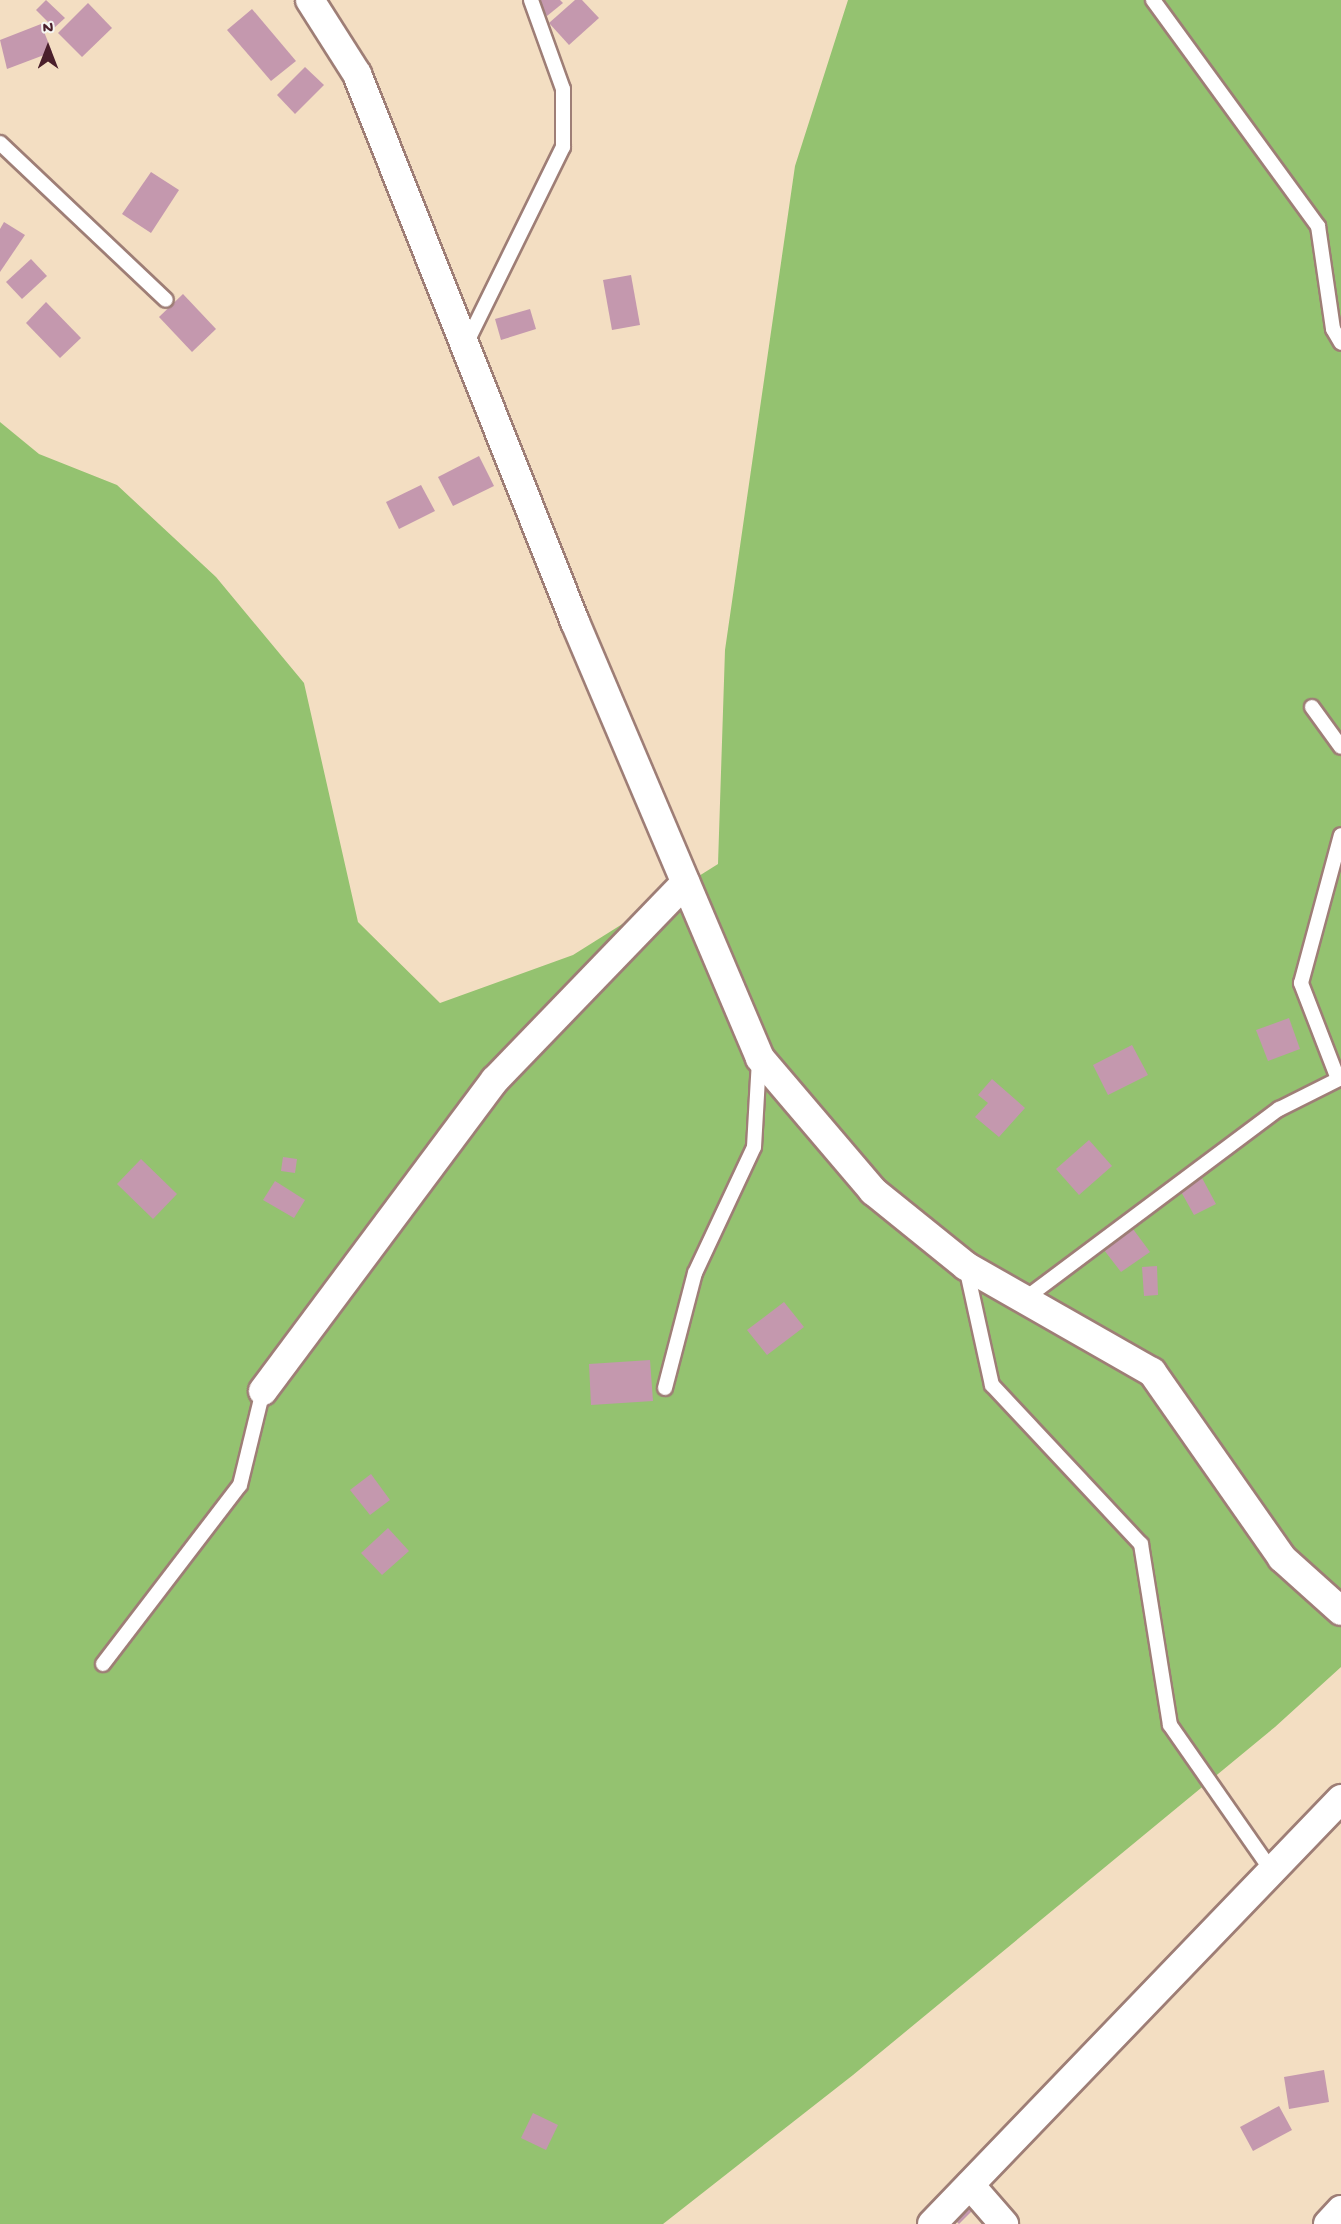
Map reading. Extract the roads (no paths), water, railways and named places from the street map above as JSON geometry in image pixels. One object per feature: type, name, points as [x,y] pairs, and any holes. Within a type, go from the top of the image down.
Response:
[{"type":"street","points":[[310,0],[357,74],[575,622],[760,1058],[873,1191],[966,1266],[1026,1298],[1152,1372],[1282,1558],[1341,1611]]},
{"type":"street","points":[[263,1391],[495,1080],[685,883]]},
{"type":"street","points":[[932,2224],[1341,1799]]},
{"type":"street","points":[[970,2185],[1004,2224]]},
{"type":"street","points":[[1328,2224],[1341,2210]]},
{"type":"lane","points":[[465,346],[563,147],[562,89],[531,0]]},
{"type":"lane","points":[[1154,0],[1318,226],[1333,329],[1341,343]]},
{"type":"lane","points":[[0,143],[165,300]]},
{"type":"lane","points":[[1312,707],[1341,747]]},
{"type":"lane","points":[[1026,1298],[1279,1109],[1340,1079],[1301,983],[1341,835]]},
{"type":"lane","points":[[665,1388],[695,1274],[754,1147],[760,1058]]},
{"type":"lane","points":[[966,1266],[992,1385],[1141,1544],[1170,1725],[1272,1871]]},
{"type":"lane","points":[[103,1664],[240,1485],[263,1391]]}]
